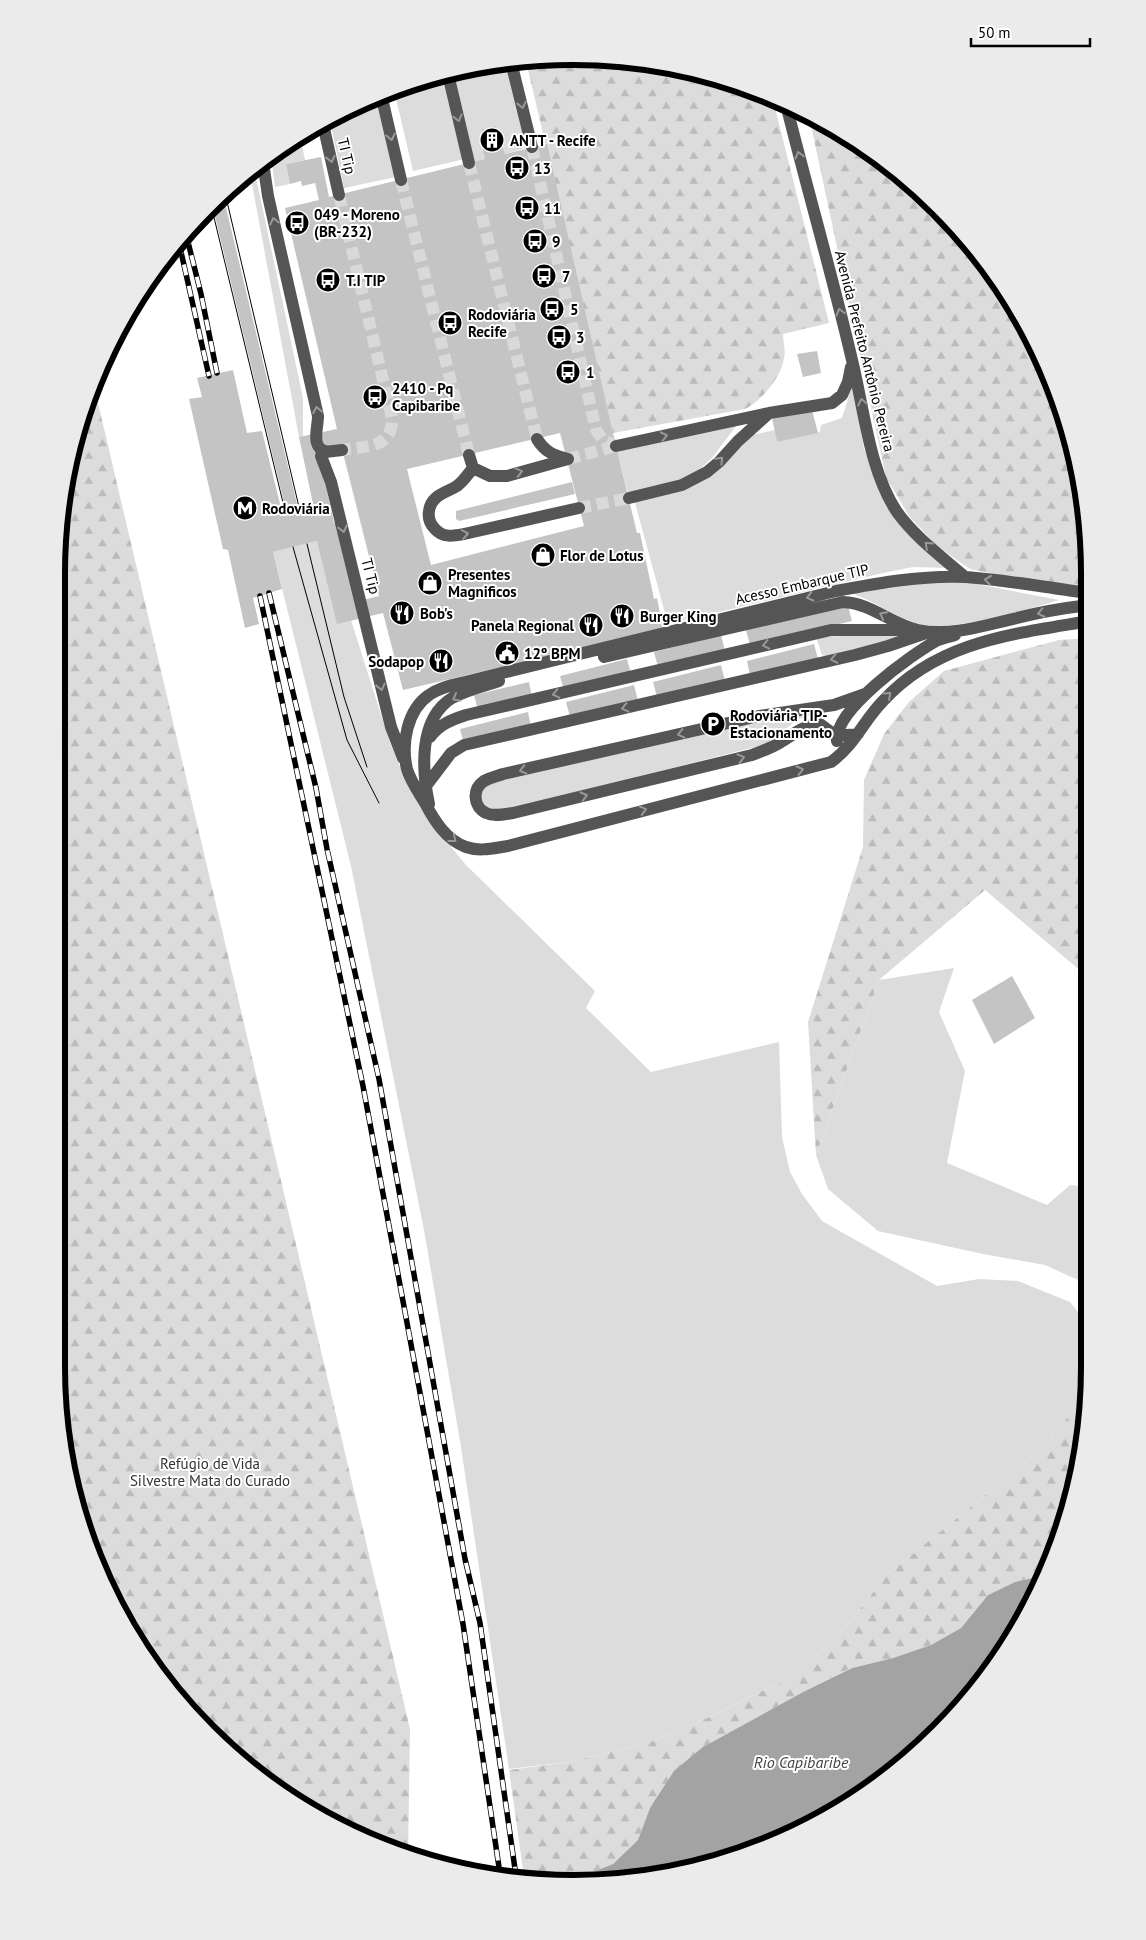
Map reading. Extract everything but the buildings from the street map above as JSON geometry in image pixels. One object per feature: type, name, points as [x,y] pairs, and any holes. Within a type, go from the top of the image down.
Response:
[{"type":"street","points":[[513,68],[532,148]]},
{"type":"street","points":[[450,80],[469,163]]},
{"type":"street","points":[[383,102],[402,180]]},
{"type":"street","name":"Avenida Prefeito Antônio Pereira","points":[[791,114],[852,359],[874,458],[885,490],[897,511],[909,526],[965,577]]},
{"type":"street","name":"TI Tip","points":[[324,130],[340,195]]},
{"type":"street","name":"TI Tip","points":[[264,170],[268,196],[318,416],[316,444],[320,449],[327,452]]},
{"type":"street","points":[[616,446],[769,413],[832,402],[842,395],[848,382],[852,359]]},
{"type":"street","points":[[629,498],[682,485],[707,472],[769,413]]},
{"type":"street","points":[[470,455],[473,468],[482,474],[497,476],[507,476],[568,459],[552,455],[543,449],[537,439]]},
{"type":"street","points":[[327,452],[342,450]]},
{"type":"street","name":"TI Tip","points":[[327,452],[322,455],[322,461],[331,482],[391,727],[408,770],[431,815],[453,840],[467,848],[483,850],[508,846],[819,766],[831,762],[840,756]]},
{"type":"street","points":[[473,468],[458,486],[438,496],[430,507],[430,521],[433,527],[442,534],[449,536],[464,534],[579,508]]},
{"type":"street","name":"Acesso Embarque TIP","points":[[408,770],[407,730],[413,713],[424,699],[441,688],[826,593],[875,584],[916,579],[965,577],[1081,592]]},
{"type":"street","points":[[431,815],[426,786],[425,743],[429,729],[438,711],[451,699],[470,691],[503,680],[831,604],[852,602],[861,604],[900,624],[918,630]]},
{"type":"street","points":[[840,756],[836,736],[843,721],[865,694],[910,657],[938,640],[972,629],[1016,618],[1081,606]]},
{"type":"street","points":[[840,756],[882,701],[928,663],[960,649],[1000,636],[1081,622]]},
{"type":"street","points":[[425,743],[436,729],[446,722],[466,715],[831,630],[879,628],[931,631],[972,629]]},
{"type":"street","points":[[426,786],[451,753],[464,745],[863,653],[931,631]]},
{"type":"street","points":[[858,734],[836,736],[820,724],[812,724],[802,728],[765,751],[752,755],[513,813],[486,814],[478,807],[475,799],[477,789],[484,781],[503,774],[759,716],[834,705],[865,694]]},
{"type":"green space","points":[[573,65],[639,69],[704,82],[775,107],[829,323],[783,334],[785,355],[775,381],[758,400],[745,409],[613,433],[527,67]]},
{"type":"green space","points":[[510,69],[529,147],[505,154],[496,126],[482,129],[485,159],[475,162],[456,79]]},
{"type":"green space","points":[[446,81],[465,159],[413,171],[396,98]]},
{"type":"green space","points":[[380,104],[396,177],[344,188],[331,126]]},
{"type":"green space","points":[[811,124],[882,170],[932,214],[976,264],[1013,319],[1029,348],[1042,379],[1064,442],[1077,507],[1081,590],[1040,584],[970,569],[938,547],[909,516],[886,477]]},
{"type":"green space","points":[[302,144],[305,160],[286,164],[290,184],[275,187],[272,164]]},
{"type":"green space","points":[[255,177],[303,398],[303,436],[299,437],[251,180]]},
{"type":"green space","points":[[853,383],[864,449],[882,490],[948,568],[913,567],[883,573],[668,624],[634,499],[699,482],[752,435],[775,430],[777,442],[820,432],[821,425],[842,418]]},
{"type":"green space","name":"Refúgio de Vida Silvestre Mata do Curado","points":[[97,398],[410,1729],[408,1847],[348,1823],[291,1789],[238,1749],[191,1702],[151,1649],[117,1592],[92,1530],[82,1498],[69,1433],[65,1367],[65,573],[69,507],[82,442]]},
{"type":"green space","points":[[737,425],[712,458],[690,478],[628,494],[617,450]]},
{"type":"green space","points":[[317,541],[351,620],[390,743],[404,776],[437,830],[466,865],[595,991],[586,1008],[651,1072],[779,1042],[782,1137],[790,1172],[802,1194],[822,1221],[937,1286],[979,1279],[1018,1281],[1070,1302],[1081,1316],[1080,1402],[1042,1449],[887,1575],[836,1639],[783,1681],[712,1716],[648,1743],[569,1762],[509,1769],[461,1447],[424,1230],[351,866],[273,552]]},
{"type":"green space","points":[[966,582],[1059,600],[987,619],[967,623],[930,626],[908,620],[854,594],[883,586]]},
{"type":"green space","points":[[914,633],[830,657],[822,655],[816,637]]},
{"type":"green space","points":[[1081,639],[1081,971],[985,890],[879,980],[816,1155],[808,1022],[863,847],[864,780],[884,734],[909,702],[944,671],[1059,640]]},
{"type":"green space","points":[[815,711],[797,720],[767,744],[497,812],[483,807],[480,790],[486,783],[622,750]]},
{"type":"green space","points":[[954,968],[939,1012],[965,1071],[947,1163],[1047,1205],[1070,1185],[1081,1186],[1081,1281],[1045,1265],[983,1254],[878,1231],[828,1189],[816,1155],[879,980]]},
{"type":"green space","points":[[1080,1402],[1077,1433],[1064,1498],[1054,1530],[1035,1577],[1015,1582],[988,1595],[961,1628],[931,1645],[893,1658],[851,1668],[703,1747],[650,1808],[638,1840],[613,1864],[586,1875],[523,1872],[509,1770],[569,1762],[648,1743],[712,1716],[783,1681],[836,1639],[887,1575],[1042,1449]]},
{"type":"water","name":"Rio Capibaribe","points":[[1035,1577],[1013,1621],[976,1676],[955,1702],[908,1749],[855,1789],[798,1823],[736,1848],[704,1858],[639,1871],[586,1875],[613,1864],[638,1840],[650,1808],[674,1771],[703,1747],[803,1692],[852,1668],[893,1658],[931,1645],[961,1628],[988,1595],[1015,1582]]},
{"type":"tunnel","points":[[532,147],[596,430],[603,440],[616,446]]},
{"type":"tunnel","points":[[469,163],[537,439]]},
{"type":"tunnel","points":[[401,180],[469,455]]},
{"type":"tunnel","points":[[339,195],[392,418],[388,436],[383,441],[368,446],[342,450]]},
{"type":"tunnel","points":[[568,459],[616,446]]},
{"type":"tunnel","points":[[579,508],[629,498]]},
{"type":"tram line","points":[[227,202],[299,507]]},
{"type":"tram line","points":[[213,215],[285,511]]},
{"type":"tram line","points":[[307,544],[344,697],[367,767]]},
{"type":"tram line","points":[[293,547],[347,740],[379,803]]},
{"type":"railway","points":[[188,242],[217,373]]},
{"type":"railway","points":[[181,251],[209,376]]},
{"type":"railway","points":[[269,593],[316,788],[327,849],[379,1079],[465,1559],[480,1623],[515,1872]]},
{"type":"railway","points":[[260,596],[363,1086],[463,1624],[499,1870]]},
{"type":"place","name":"ANTT - Recife","points":[[492,140]]},
{"type":"place","name":"13","points":[[517,168]]},
{"type":"place","name":"11","points":[[527,208]]},
{"type":"place","name":"049 - Moreno (BR-232)","points":[[297,223]]},
{"type":"place","name":"9","points":[[535,241]]},
{"type":"place","name":"7","points":[[544,276]]},
{"type":"place","name":"T.I TIP","points":[[328,280]]},
{"type":"place","name":"5","points":[[552,309]]},
{"type":"place","name":"Rodoviária Recife","points":[[450,323]]},
{"type":"place","name":"3","points":[[559,337]]},
{"type":"place","name":"1","points":[[568,372]]},
{"type":"place","name":"2410 - Pq Capibaribe","points":[[375,397]]},
{"type":"place","name":"Rodoviária","points":[[245,508]]},
{"type":"place","name":"Flor de Lotus","points":[[543,555]]},
{"type":"place","name":"Presentes Magnificos","points":[[430,583]]},
{"type":"place","name":"Bob's","points":[[402,613]]},
{"type":"place","name":"Burger King","points":[[622,616]]},
{"type":"place","name":"Panela Regional","points":[[591,625]]},
{"type":"place","name":"12º BPM","points":[[507,653]]},
{"type":"place","name":"Sodapop","points":[[441,661]]},
{"type":"place","name":"Rodoviária TIP- Estacionamento","points":[[713,724]]}]
